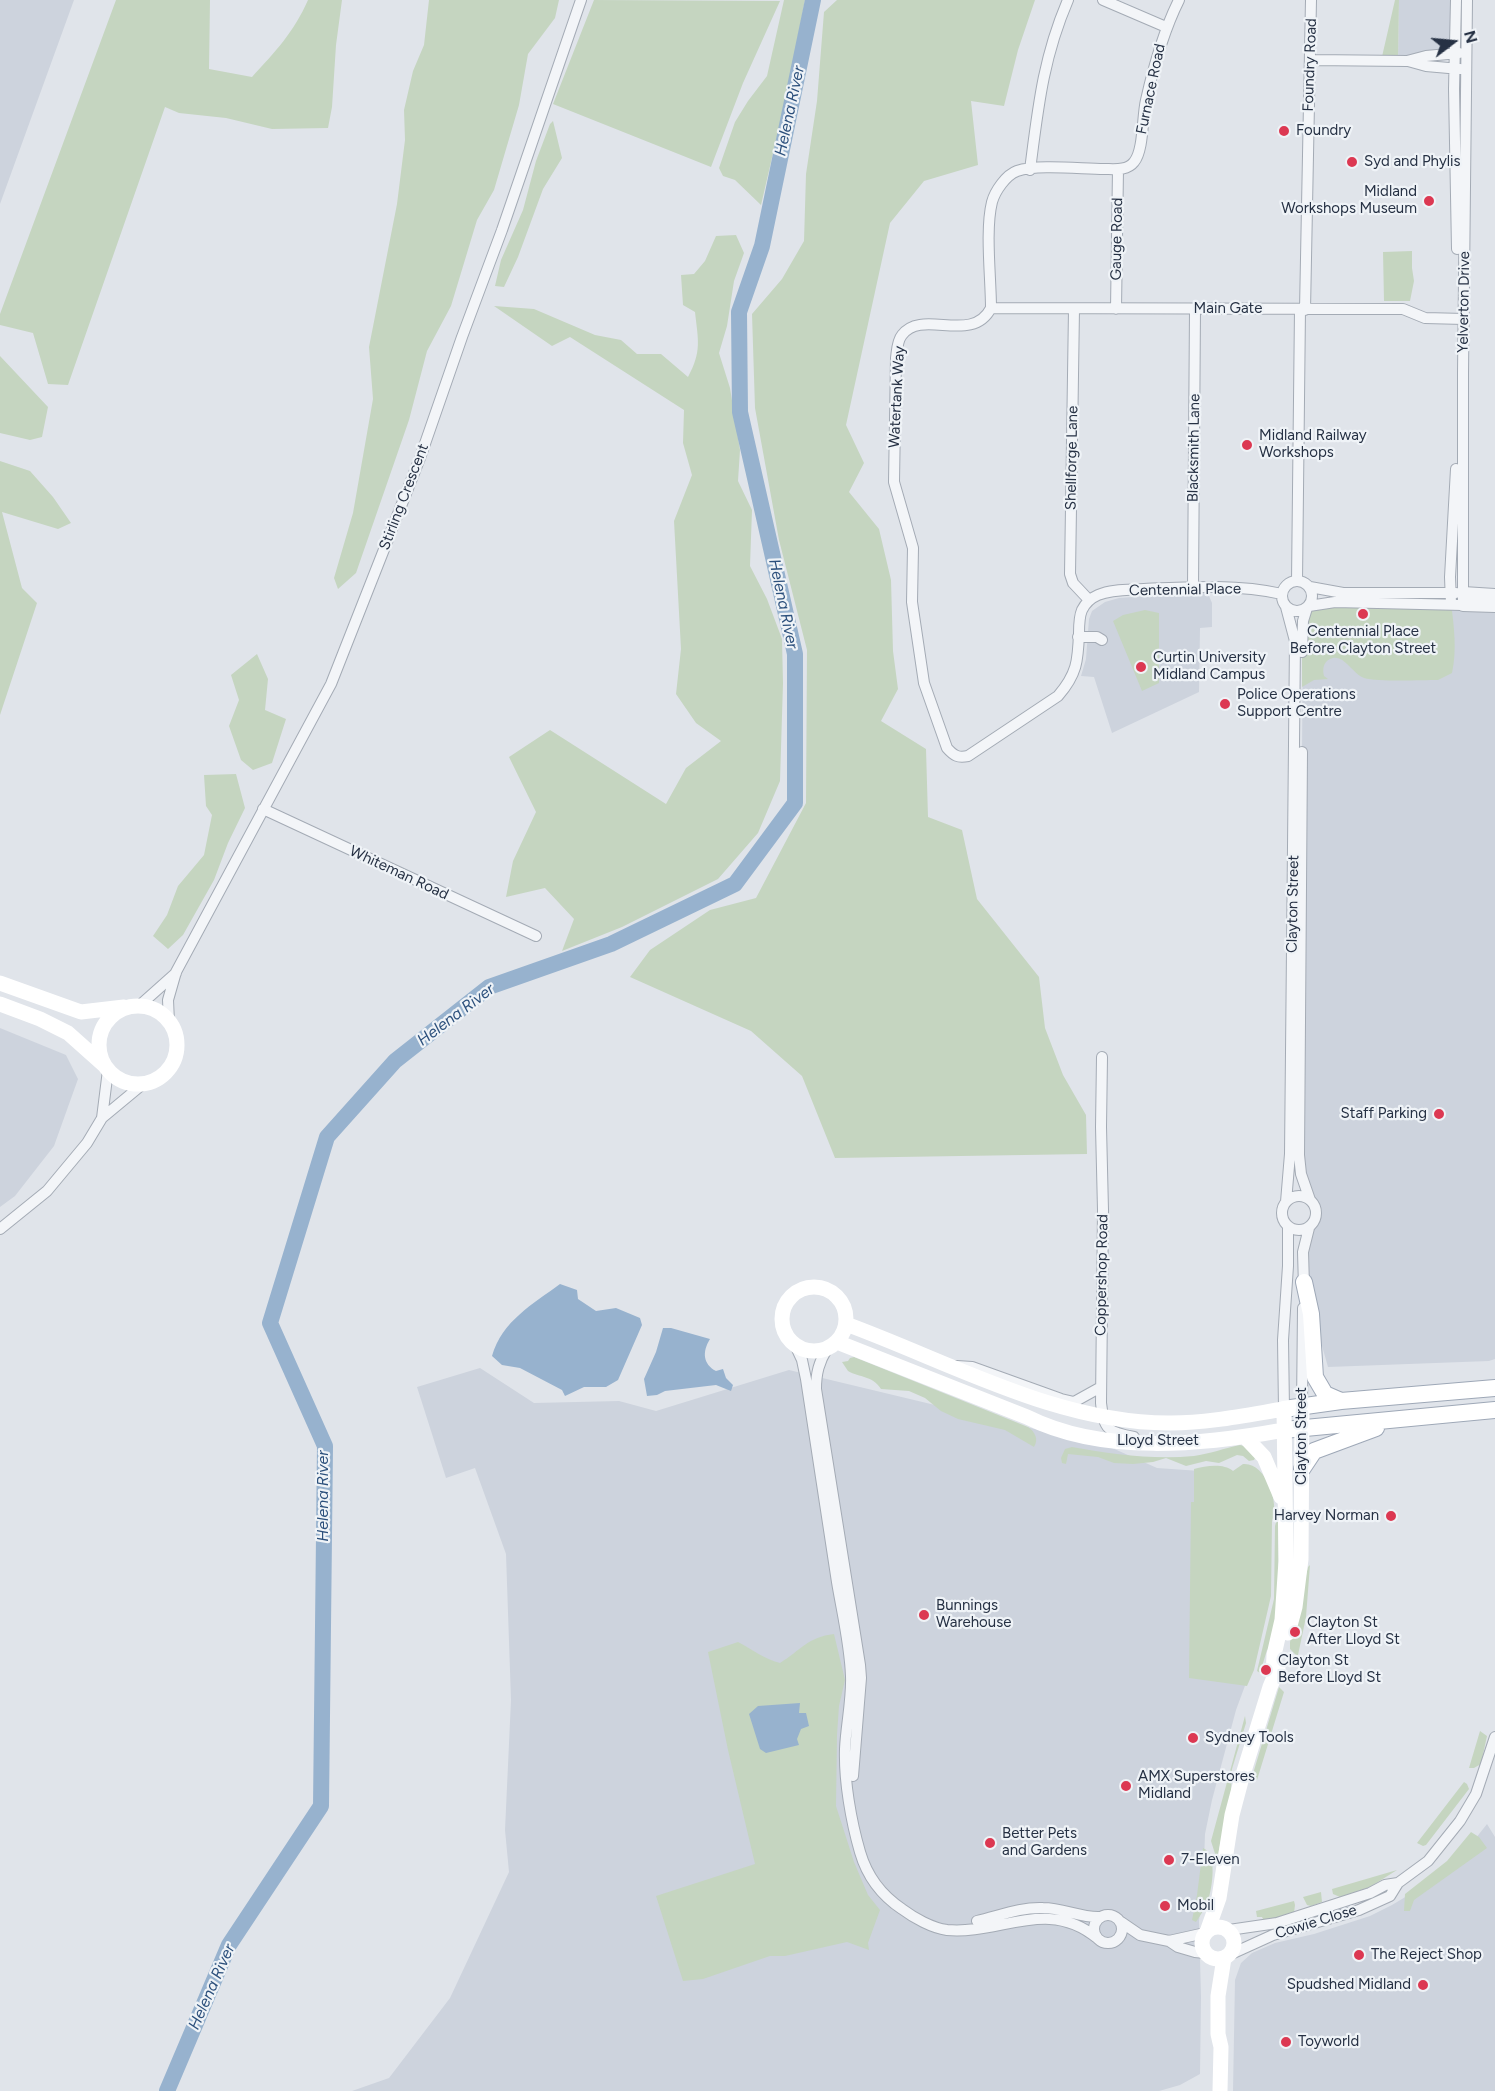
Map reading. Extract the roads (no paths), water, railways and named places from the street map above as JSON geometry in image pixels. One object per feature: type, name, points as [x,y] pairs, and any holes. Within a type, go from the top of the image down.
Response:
[{"type":"main road","points":[[0,983],[81,1012],[137,1006],[157,1011],[169,1022],[175,1032],[177,1043],[173,1063],[158,1079],[142,1084],[123,1081],[68,1033],[40,1019],[0,1004]]},
{"type":"main road","points":[[107,1069],[99,1046],[106,1023],[124,1009],[137,1006]]},
{"type":"main road","points":[[1304,1281],[1311,1314],[1315,1377],[1325,1394],[1341,1401]]},
{"type":"main road","points":[[820,1288],[829,1291],[843,1305],[846,1314],[843,1334],[832,1345],[811,1351],[795,1345],[786,1333],[782,1317],[788,1302],[801,1290],[820,1288]]},
{"type":"main road","name":"Lloyd Street","points":[[846,1324],[1041,1400],[1102,1417],[1142,1422],[1186,1423],[1341,1401],[1495,1388]]},
{"type":"main road","name":"Lloyd Street","points":[[832,1345],[1027,1417],[1048,1428],[1098,1440],[1167,1443],[1245,1437],[1302,1429],[1495,1410]]},
{"type":"main road","name":"Clayton Street","points":[[1207,1931],[1219,1899],[1232,1815],[1274,1676],[1282,1658],[1299,1583],[1302,1407]]},
{"type":"main road","name":"Clayton Street","points":[[1274,1676],[1274,1655],[1282,1620],[1285,1579],[1284,1409]]},
{"type":"main road","points":[[1302,1469],[1310,1455],[1320,1448],[1380,1426],[1433,1415]]},
{"type":"main road","points":[[1245,1437],[1264,1456],[1285,1508]]},
{"type":"main road","name":"Clayton Street","points":[[1219,1899],[1226,1929]]},
{"type":"main road","points":[[1219,1926],[1226,1929],[1234,1940],[1234,1945],[1217,1955],[1201,1943],[1207,1931],[1219,1926]]},
{"type":"main road","points":[[1217,1955],[1218,2034],[1221,2047],[1220,2091]]},
{"type":"main road","points":[[1212,2091],[1214,2047],[1218,2034]]},
{"type":"main road","points":[[1207,2091],[1213,2072]]},
{"type":"street","name":"Stirling Crescent","points":[[169,1022],[168,1000],[176,972],[331,684],[420,458],[581,0]]},
{"type":"street","points":[[1030,170],[1041,86],[1049,50],[1068,0]]},
{"type":"street","points":[[1103,0],[1166,27]]},
{"type":"street","name":"Furnace Road","points":[[1118,170],[1130,166],[1137,156],[1154,64],[1166,27],[1179,0]]},
{"type":"street","name":"Foundry Road","points":[[1297,581],[1311,0]]},
{"type":"street","name":"Yelverton Drive","points":[[1456,0],[1454,69],[1461,319]]},
{"type":"street","name":"Yelverton Drive","points":[[1457,598],[1467,0]]},
{"type":"street","points":[[1407,61],[1426,56],[1467,52]]},
{"type":"street","points":[[1311,60],[1407,61],[1426,66],[1467,69]]},
{"type":"street","points":[[991,308],[990,220],[992,201],[997,190],[1007,178],[1017,171],[1048,167],[1118,170]]},
{"type":"street","name":"Gauge Road","points":[[1116,309],[1118,170]]},
{"type":"street","name":"Main Gate","points":[[991,308],[1403,309],[1425,318],[1461,319]]},
{"type":"street","name":"Watertank Way","points":[[991,308],[986,317],[978,323],[921,325],[910,328],[902,335],[896,358],[894,482],[913,548],[912,602],[924,683],[947,748],[952,754],[959,757],[968,756],[1058,696],[1069,684],[1075,672],[1078,637]]},
{"type":"street","name":"Shellforge Lane","points":[[1074,309],[1070,574],[1073,583],[1089,600]]},
{"type":"street","name":"Blacksmith Lane","points":[[1192,587],[1195,309]]},
{"type":"street","points":[[1495,595],[1457,598],[1335,602],[1308,607],[1299,612],[1286,608],[1282,594],[1289,583],[1297,581],[1310,587],[1343,593],[1457,598],[1495,606]]},
{"type":"street","name":"Centennial Place","points":[[1089,600],[1112,591],[1192,587],[1242,588],[1282,594]]},
{"type":"street","points":[[1308,607],[1312,597],[1310,587]]},
{"type":"street","points":[[1089,600],[1082,610],[1078,637],[1097,637],[1102,640]]},
{"type":"street","name":"Clayton Street","points":[[1308,607],[1302,631],[1299,1155],[1301,1174],[1310,1200]]},
{"type":"street","name":"Clayton Street","points":[[1286,608],[1293,630],[1295,652],[1290,1154],[1286,1202]]},
{"type":"street","name":"Whiteman Road","points":[[263,809],[536,936]]},
{"type":"street","name":"Stirling Crescent","points":[[137,1006],[176,972]]},
{"type":"street","name":"Coppershop Road","points":[[1102,1058],[1102,1417]]},
{"type":"street","points":[[102,1118],[107,1069]]},
{"type":"street","points":[[0,1229],[47,1191],[87,1143],[102,1118],[142,1084]]},
{"type":"street","points":[[1300,1196],[1310,1200],[1316,1213],[1314,1222],[1309,1228],[1297,1230],[1288,1226],[1282,1214],[1286,1202],[1290,1198],[1300,1196]]},
{"type":"street","name":"Clayton Street","points":[[1284,1409],[1283,1340],[1288,1226]]},
{"type":"street","name":"Clayton Street","points":[[1302,1407],[1303,1252],[1309,1228]]},
{"type":"street","points":[[795,1345],[802,1360],[806,1379],[851,1675],[845,1750],[850,1809],[867,1871],[879,1891],[902,1909],[926,1923],[946,1930],[1042,1918],[1086,1929],[1104,1943],[1140,1935]]},
{"type":"street","points":[[832,1345],[820,1359],[816,1389],[861,1678],[850,1809]]},
{"type":"street","points":[[954,1366],[972,1367],[1061,1400],[1074,1402],[1101,1388]]},
{"type":"street","points":[[1102,1417],[1111,1432],[1167,1443]]},
{"type":"street","name":"Cowie Close","points":[[1217,1955],[1273,1935],[1318,1923],[1390,1896],[1398,1883],[1428,1861],[1460,1821],[1479,1788],[1495,1737]]},
{"type":"street","name":"Cowie Close","points":[[1226,1929],[1278,1923],[1370,1893],[1385,1885],[1398,1883]]},
{"type":"street","points":[[926,1923],[967,1923],[1018,1910],[1044,1908],[1091,1917],[1109,1914],[1140,1935],[1169,1941],[1178,1947],[1217,1955]]},
{"type":"street","points":[[1096,1938],[1093,1929],[1100,1917]]},
{"type":"street","points":[[1114,1942],[1121,1936],[1121,1922]]},
{"type":"street","points":[[1169,1941],[1207,1931]]},
{"type":"water","points":[[560,1284],[577,1290],[578,1299],[596,1311],[616,1308],[640,1318],[642,1325],[618,1380],[606,1387],[584,1387],[565,1396],[562,1390],[520,1368],[502,1365],[492,1356],[503,1333],[511,1323],[529,1306]]},
{"type":"water","points":[[663,1328],[671,1328],[710,1339],[705,1353],[706,1361],[716,1371],[723,1369],[726,1378],[733,1385],[731,1391],[716,1385],[665,1391],[647,1396],[644,1379],[656,1352]]},
{"type":"water","points":[[800,1703],[799,1713],[806,1713],[809,1726],[801,1729],[797,1739],[799,1745],[766,1753],[760,1749],[749,1714],[758,1706]]},
{"type":"waterway","name":"Helena River","points":[[167,2091],[229,1945],[321,1806],[325,1446],[270,1323],[327,1137],[395,1061],[489,987],[611,944],[735,884],[795,803],[795,654],[740,412],[739,312],[762,246],[813,0]]},
{"type":"place","name":"Foundry","points":[[1284,131]]},
{"type":"place","name":"Syd and Phylis","points":[[1352,162]]},
{"type":"place","name":"Midland Workshops Museum","points":[[1429,201]]},
{"type":"place","name":"Midland Railway Workshops","points":[[1247,445]]},
{"type":"place","name":"Centennial Place Before Clayton Street","points":[[1363,614]]},
{"type":"place","name":"Curtin University Midland Campus","points":[[1141,667]]},
{"type":"place","name":"Police Operations Support Centre","points":[[1225,704]]},
{"type":"place","name":"Staff Parking","points":[[1439,1114]]},
{"type":"place","name":"Harvey Norman","points":[[1391,1516]]},
{"type":"place","name":"Bunnings Warehouse","points":[[924,1615]]},
{"type":"place","name":"Clayton St After Lloyd St","points":[[1295,1632]]},
{"type":"place","name":"Clayton St Before Lloyd St","points":[[1266,1670]]},
{"type":"place","name":"Sydney Tools","points":[[1193,1738]]},
{"type":"place","name":"AMX Superstores Midland","points":[[1126,1786]]},
{"type":"place","name":"Better Pets and Gardens","points":[[990,1843]]},
{"type":"place","name":"7-Eleven","points":[[1169,1860]]},
{"type":"place","name":"Mobil","points":[[1165,1906]]},
{"type":"place","name":"The Reject Shop","points":[[1359,1955]]},
{"type":"place","name":"Spudshed Midland","points":[[1423,1985]]},
{"type":"place","name":"Toyworld","points":[[1286,2042]]}]
